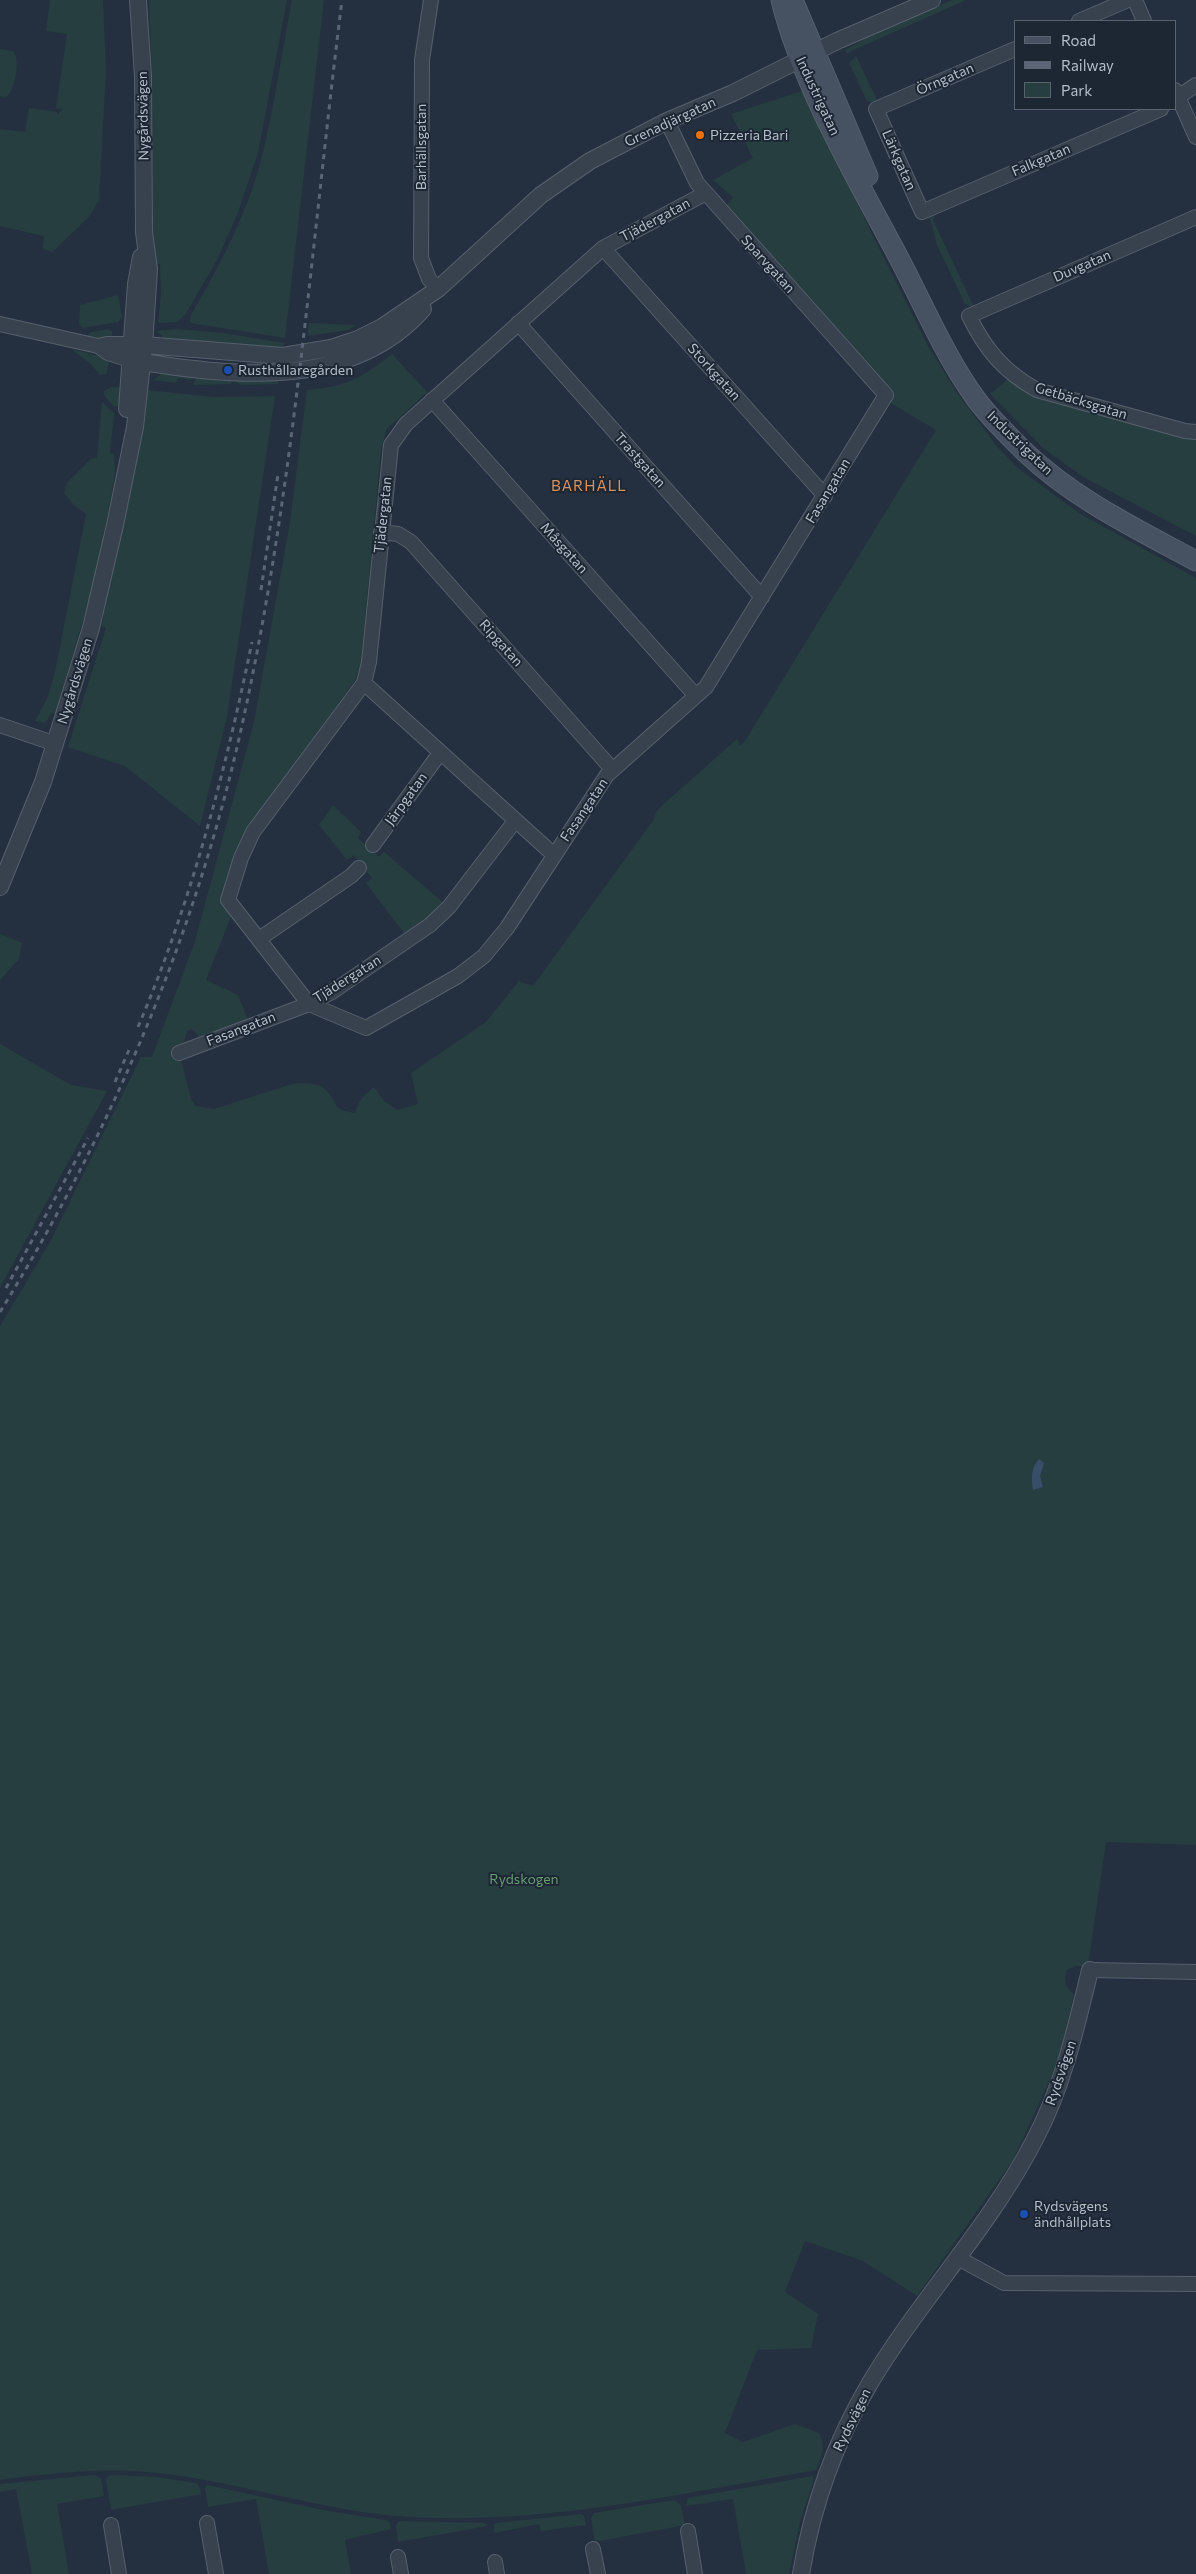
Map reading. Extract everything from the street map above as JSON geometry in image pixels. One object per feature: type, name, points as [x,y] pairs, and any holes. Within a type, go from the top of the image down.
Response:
[{"type":"main road","name":"Industrigatan","points":[[781,0],[808,55],[852,134],[905,268],[946,352],[976,400],[1026,452],[1055,478],[1089,501],[1196,561]]},
{"type":"main road","name":"Industrigatan","points":[[793,0],[808,55]]},
{"type":"street","name":"Nygårdsvägen","points":[[0,887],[30,815],[56,744],[91,628],[114,534],[125,468],[123,447],[137,353],[136,284],[144,232],[143,67],[138,0]]},
{"type":"street","name":"Barhällsgatan","points":[[431,0],[422,60],[421,258],[430,279],[438,289]]},
{"type":"street","name":"Grenadjärgatan","points":[[137,353],[270,356],[318,351],[358,339],[382,327],[438,289],[557,182],[590,161],[667,121],[733,93],[808,55],[932,0]]},
{"type":"street","points":[[1081,20],[1128,0]]},
{"type":"street","points":[[1135,0],[1144,20]]},
{"type":"street","name":"Örngatan","points":[[876,109],[1014,49]]},
{"type":"street","points":[[1196,85],[1177,97],[1196,137]]},
{"type":"street","name":"Lärkgatan","points":[[876,109],[922,212]]},
{"type":"street","name":"Falkgatan","points":[[922,212],[1158,110]]},
{"type":"street","name":"Sparvgatan","points":[[667,121],[697,183],[886,395]]},
{"type":"street","name":"Tjädergatan","points":[[515,821],[449,907],[430,925],[332,992],[309,1004],[228,900],[241,858],[254,832],[364,683],[369,662],[391,445],[400,431],[432,400],[603,248],[706,193]]},
{"type":"street","name":"Duvgatan","points":[[969,316],[1196,217]]},
{"type":"street","name":"Storkgatan","points":[[603,248],[825,496]]},
{"type":"street","name":"Getbäcksgatan","points":[[969,316],[982,342],[997,361],[1037,390],[1185,431],[1196,432]]},
{"type":"street","name":"Trastgatan","points":[[518,323],[762,597]]},
{"type":"street","points":[[0,324],[98,346],[107,344],[137,353]]},
{"type":"street","name":"Fasangatan","points":[[179,1053],[309,1004],[366,1028],[458,976],[491,949],[612,769],[706,687],[886,395]]},
{"type":"street","name":"Måsgatan","points":[[432,400],[696,696]]},
{"type":"street","name":"Ripgatan","points":[[381,532],[398,534],[411,542],[612,769]]},
{"type":"street","points":[[364,683],[554,855]]},
{"type":"street","points":[[0,725],[56,744]]},
{"type":"street","name":"Järpgatan","points":[[373,845],[440,753]]},
{"type":"street","points":[[259,940],[352,876],[359,868]]},
{"type":"street","name":"Rydsvägen","points":[[800,2574],[819,2496],[846,2427],[870,2383],[1021,2165],[1048,2114],[1071,2048],[1090,1970],[1196,1972]]},
{"type":"street","points":[[958,2258],[1004,2283],[1196,2284]]},
{"type":"street","points":[[207,2523],[216,2574]]},
{"type":"street","points":[[111,2525],[119,2574]]},
{"type":"street","points":[[688,2531],[695,2574]]},
{"type":"street","points":[[593,2549],[598,2574]]},
{"type":"street","points":[[398,2557],[401,2574]]},
{"type":"green space","points":[[50,0],[103,0],[106,70],[99,200],[90,216],[52,252],[43,249],[44,236],[0,226],[0,129],[25,132],[29,108],[57,112],[57,115],[63,109],[56,108],[67,34],[46,31]]},
{"type":"green space","points":[[149,0],[287,0],[258,153],[237,215],[217,260],[185,315],[177,322],[158,323],[161,295],[160,264],[156,264],[153,244],[152,81]]},
{"type":"green space","points":[[292,0],[324,0],[285,338],[190,323],[191,315],[230,243],[253,187],[269,126]]},
{"type":"green space","points":[[952,0],[966,0],[847,53],[845,50],[871,35]]},
{"type":"green space","points":[[0,49],[13,51],[17,61],[14,82],[6,97],[0,96]]},
{"type":"green space","points":[[856,56],[878,102],[867,101],[849,63]]},
{"type":"green space","name":"Rydskogen","points":[[805,90],[866,222],[928,346],[957,393],[995,444],[1015,466],[1079,513],[1196,578],[1196,1845],[1106,1842],[1088,1966],[1075,1966],[1067,1970],[1066,1983],[1074,1995],[1063,2043],[1052,2075],[1013,2160],[917,2296],[863,2261],[805,2241],[785,2292],[818,2314],[811,2348],[757,2350],[725,2433],[743,2442],[795,2424],[819,2433],[823,2447],[816,2470],[660,2498],[555,2513],[503,2517],[450,2518],[369,2513],[201,2479],[151,2472],[86,2471],[0,2480],[0,1326],[50,1242],[141,1057],[152,1057],[195,941],[254,722],[290,522],[307,390],[343,384],[362,375],[392,354],[427,392],[386,430],[381,450],[361,661],[356,679],[242,837],[221,899],[232,914],[206,980],[238,995],[249,1023],[203,1040],[192,1029],[187,1031],[183,1046],[178,1049],[191,1098],[195,1106],[214,1109],[292,1084],[305,1083],[323,1087],[338,1107],[347,1112],[355,1113],[362,1098],[374,1087],[384,1101],[397,1110],[418,1104],[411,1073],[486,1022],[519,981],[533,986],[652,822],[657,810],[737,739],[740,746],[745,741],[936,430],[887,401],[725,207],[733,197],[713,180],[753,158],[731,114]]},
{"type":"green space","points":[[936,212],[933,220],[974,307],[965,304],[937,245],[929,216]]},
{"type":"green space","points":[[118,295],[122,317],[118,322],[83,328],[79,324],[80,305]]},
{"type":"green space","points":[[309,323],[356,325],[349,330],[307,336]]},
{"type":"green space","points":[[107,329],[112,331],[112,339],[87,336],[89,333]]},
{"type":"green space","points":[[176,329],[224,333],[284,343],[283,349],[165,339],[157,331]]},
{"type":"green space","points":[[71,349],[110,359],[106,374],[100,375],[91,364]]},
{"type":"green space","points":[[163,373],[193,374],[191,380],[178,378],[176,383],[153,380]]},
{"type":"green space","points":[[232,377],[278,380],[278,384],[240,385]]},
{"type":"green space","points":[[196,378],[232,381],[231,384],[193,385]]},
{"type":"green space","points":[[1008,379],[1196,438],[1196,536],[1083,477],[1043,448],[990,394]]},
{"type":"green space","points":[[111,387],[124,387],[120,405],[114,407],[104,395],[104,391]]},
{"type":"green space","points":[[148,390],[213,397],[275,396],[227,717],[200,826],[125,766],[68,747],[106,628],[102,626],[107,596],[139,450]]},
{"type":"green space","points":[[102,402],[114,413],[110,453],[114,454],[115,474],[111,498],[92,590],[55,714],[52,713],[45,723],[35,721],[47,699],[55,672],[86,514],[73,504],[64,493],[67,483],[91,459],[97,458]]},
{"type":"green space","points":[[333,805],[361,832],[358,838],[379,857],[384,852],[446,905],[406,936],[366,883],[372,878],[354,855],[347,860],[319,825]]},
{"type":"green space","points":[[0,934],[22,943],[19,959],[0,980]]},
{"type":"green space","points":[[0,1044],[71,1085],[107,1091],[0,1288]]},
{"type":"green space","points":[[94,2475],[101,2478],[104,2496],[57,2504],[69,2574],[32,2574],[16,2489],[0,2492],[0,2484]]},
{"type":"green space","points":[[108,2476],[156,2477],[196,2483],[201,2494],[111,2510],[106,2480]]},
{"type":"green space","points":[[812,2476],[814,2479],[801,2518],[789,2574],[746,2574],[733,2499],[686,2506],[688,2498]]},
{"type":"green space","points":[[207,2485],[328,2511],[386,2520],[390,2523],[391,2529],[345,2540],[351,2574],[269,2574],[256,2499],[208,2507],[205,2488]]},
{"type":"green space","points":[[674,2500],[681,2505],[685,2525],[595,2542],[591,2518],[594,2513]]},
{"type":"green space","points":[[581,2514],[584,2516],[586,2525],[541,2531],[539,2524],[494,2533],[494,2525],[496,2523]]},
{"type":"green space","points":[[399,2521],[484,2523],[488,2526],[398,2542],[396,2525]]},
{"type":"water","points":[[1039,1459],[1044,1463],[1040,1476],[1043,1487],[1033,1490],[1032,1473]]},
{"type":"railway","points":[[0,1312],[41,1243],[79,1171],[115,1099],[148,1024],[177,949],[203,872],[225,795],[262,628],[277,539],[301,360],[342,0]]},
{"type":"railway","points":[[261,590],[278,474]]},
{"type":"railway","points":[[138,1027],[174,933],[205,837],[242,691],[252,642]]},
{"type":"railway","points":[[115,1082],[129,1050]]},
{"type":"railway","points":[[6,1288],[88,1138]]},
{"type":"place","name":"Pizzeria Bari","points":[[700,135]]},
{"type":"place","name":"Rusthållaregården","points":[[228,370]]},
{"type":"place","name":"Rydsvägens ändhållplats","points":[[1024,2214]]},
{"type":"district","name":"BARHÄLL","points":[[589,486]]}]
